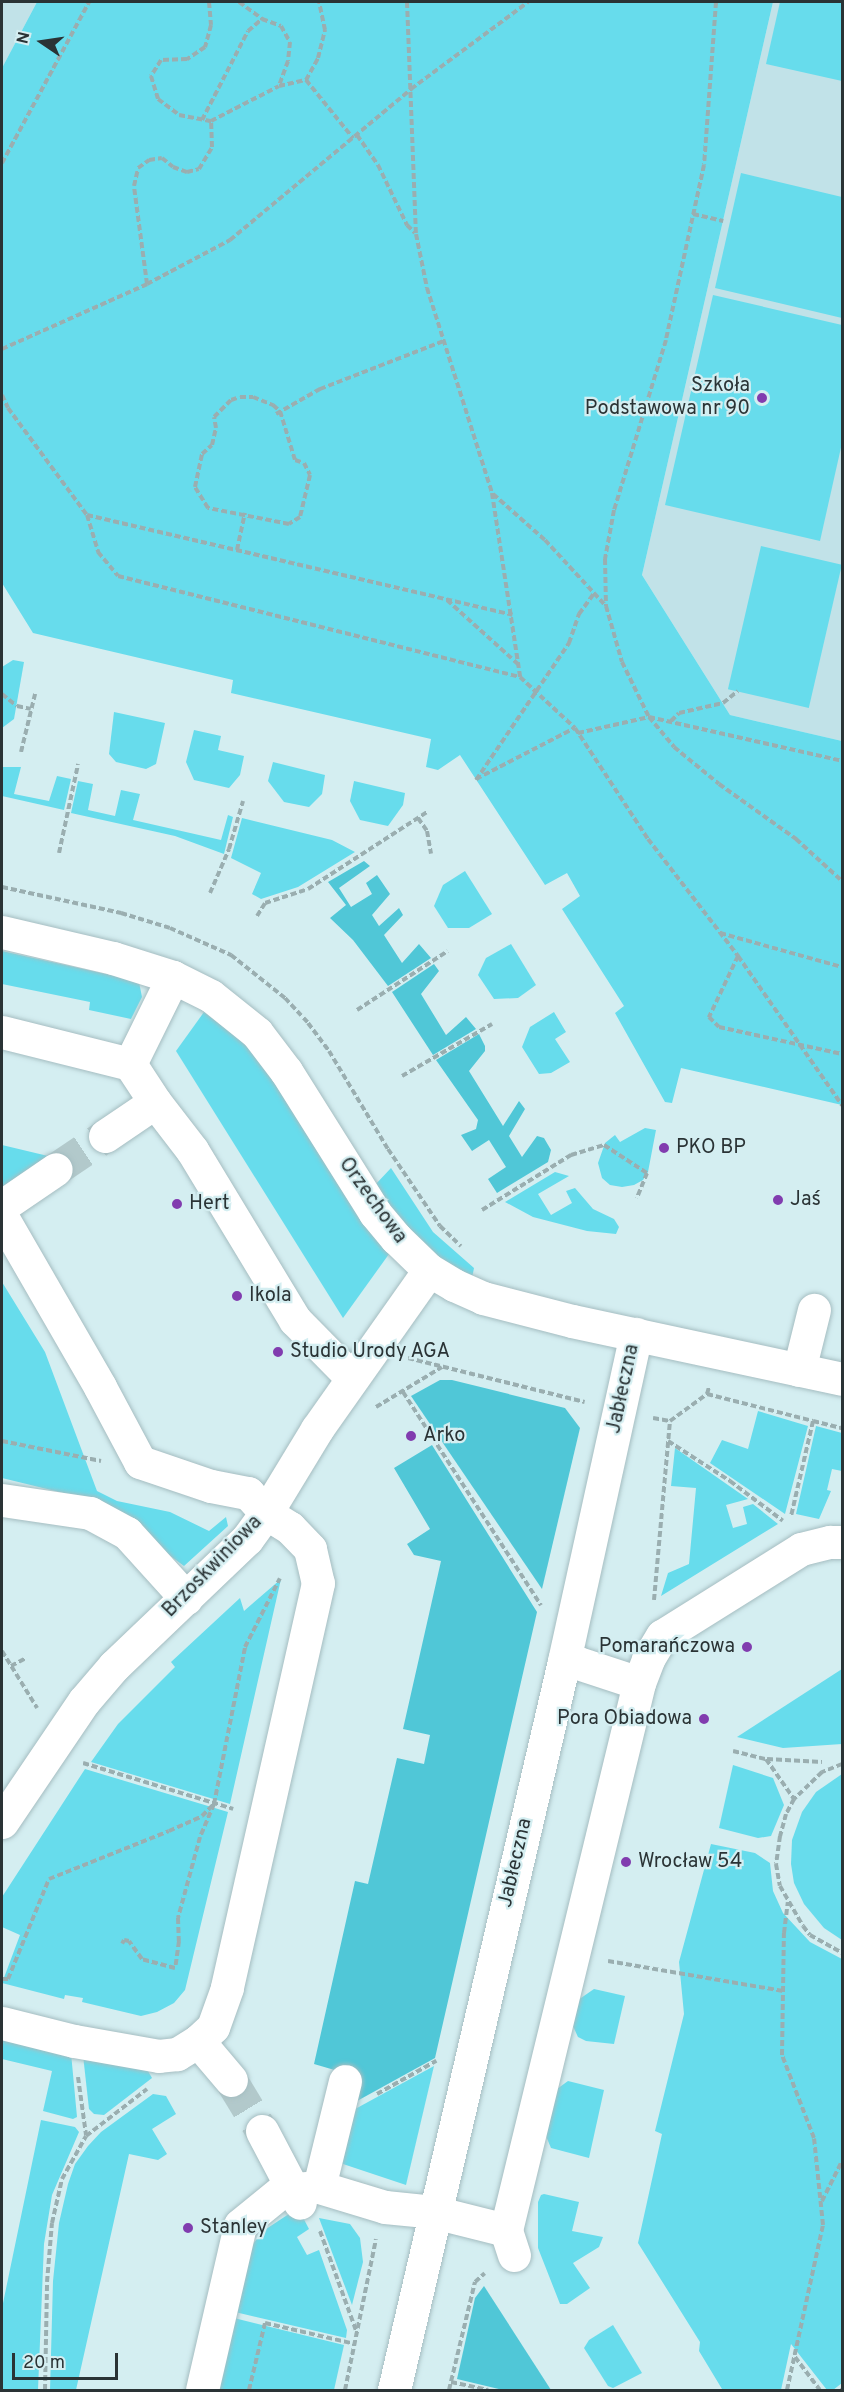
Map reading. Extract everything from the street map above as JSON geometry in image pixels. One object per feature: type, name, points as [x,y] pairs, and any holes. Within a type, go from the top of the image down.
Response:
[{"type":"street","name":"Orzechowa","points":[[2,932],[113,958],[173,976],[211,996],[257,1033],[286,1071],[375,1213],[429,1270],[483,1298],[843,1379]]},
{"type":"street","points":[[130,1064],[173,976]]},
{"type":"street","points":[[2,1032],[130,1064],[155,1102],[192,1150],[295,1320],[352,1378]]},
{"type":"street","points":[[105,1136],[155,1102]]},
{"type":"street","points":[[2,1206],[56,1169]]},
{"type":"street","points":[[2,1217],[140,1461],[211,1486],[248,1493],[266,1512],[290,1528],[310,1549],[318,1583],[227,1988],[213,2027],[198,2041],[177,2054],[159,2056],[74,2041],[2,2024]]},
{"type":"street","name":"Brzoskwiniowa","points":[[2,1822],[84,1701],[114,1666],[247,1539],[352,1378],[429,1270]]},
{"type":"street","points":[[799,1370],[814,1310]]},
{"type":"street","name":"Jabłeczna","points":[[394,2391],[564,1661],[636,1334]]},
{"type":"street","points":[[2,1500],[90,1513],[127,1533],[186,1598]]},
{"type":"street","points":[[202,2391],[240,2225],[283,2190],[385,2207],[434,2212],[510,2242],[574,1954],[639,1683],[648,1659],[662,1636],[801,1549],[830,1542],[843,1542]]},
{"type":"street","points":[[564,1661],[578,1663],[639,1683]]},
{"type":"street","points":[[198,2041],[231,2080]]},
{"type":"street","points":[[304,2193],[345,2081]]},
{"type":"street","points":[[262,2131],[304,2193]]},
{"type":"path","points":[[2,163],[89,2]]},
{"type":"path","points":[[209,2],[211,25],[205,47],[187,58],[161,60],[151,76],[158,99],[179,115],[211,121],[279,86],[306,80],[318,58],[325,30],[319,2]]},
{"type":"path","points":[[239,2],[262,19],[280,26],[290,42],[288,61],[279,86]]},
{"type":"path","points":[[407,2],[416,234],[427,288],[492,493],[520,677]]},
{"type":"path","points":[[2,349],[147,284],[230,240],[411,89],[528,2]]},
{"type":"path","points":[[716,2],[704,165],[666,340],[614,510],[605,559],[606,606],[622,662],[649,717],[674,747],[719,784],[796,839],[843,881]]},
{"type":"path","points":[[202,120],[248,31],[262,19]]},
{"type":"path","points":[[306,80],[378,165],[407,225],[416,234]]},
{"type":"path","points":[[147,284],[134,186],[138,168],[149,160],[162,158],[173,167],[187,172],[199,169],[212,147],[211,121]]},
{"type":"path","points":[[693,214],[723,221]]},
{"type":"path","points":[[278,412],[320,389],[444,341]]},
{"type":"path","points":[[2,394],[8,408],[87,515],[98,552],[118,576],[520,677],[536,689],[575,728],[648,839],[738,956],[843,1104]]},
{"type":"path","points":[[253,397],[273,405],[278,412],[295,460],[304,463],[310,475],[300,517],[289,524],[245,513],[208,508],[195,487],[202,454],[212,445],[216,428],[214,417],[231,400],[253,397]]},
{"type":"path","points":[[492,493],[545,540],[606,606]]},
{"type":"path","points":[[237,550],[245,513]]},
{"type":"path","points":[[87,515],[512,615]]},
{"type":"path","points":[[575,728],[476,780],[569,643],[579,614],[594,593]]},
{"type":"path","points":[[446,600],[519,665]]},
{"type":"path","points":[[671,721],[679,713],[723,704],[738,691]]},
{"type":"path","points":[[2,693],[17,706],[31,709]]},
{"type":"path","points":[[21,752],[35,694]]},
{"type":"path","points":[[578,733],[649,717],[843,761]]},
{"type":"path","points":[[59,853],[78,764]]},
{"type":"path","points":[[210,893],[229,849],[243,801]]},
{"type":"path","points":[[257,916],[265,903],[308,889],[427,812]]},
{"type":"path","points":[[418,818],[427,831],[431,854]]},
{"type":"path","points":[[2,887],[122,913],[170,928],[231,955],[285,998],[308,1023],[329,1051],[388,1149],[440,1226],[466,1251]]},
{"type":"path","points":[[720,932],[843,968]]},
{"type":"path","points":[[357,1010],[448,951]]},
{"type":"path","points":[[738,956],[710,1017],[719,1026],[843,1054]]},
{"type":"path","points":[[402,1076],[492,1024]]},
{"type":"path","points":[[482,1210],[571,1155],[604,1145],[647,1173],[637,1198]]},
{"type":"path","points":[[401,1356],[595,1404]]},
{"type":"path","points":[[366,1413],[442,1367]]},
{"type":"path","points":[[646,1417],[670,1421],[707,1394],[710,1385]]},
{"type":"path","points":[[402,1392],[546,1612]]},
{"type":"path","points":[[707,1394],[843,1428]]},
{"type":"path","points":[[653,1610],[670,1421]]},
{"type":"path","points":[[668,1441],[730,1481],[789,1526],[813,1421]]},
{"type":"path","points":[[2,1440],[114,1464],[140,1461]]},
{"type":"path","points":[[122,1944],[124,1940],[129,1941],[142,1959],[175,1968],[179,1941],[178,1918],[200,1837],[214,1804],[245,1647],[282,1574],[310,1549]]},
{"type":"path","points":[[2,1651],[37,1709]]},
{"type":"path","points":[[11,1666],[26,1658]]},
{"type":"path","points":[[733,1751],[766,1759],[822,1762]]},
{"type":"path","points":[[49,1753],[266,1819]]},
{"type":"path","points":[[766,1759],[794,1799]]},
{"type":"path","points":[[843,1764],[822,1772],[794,1799],[786,1814],[776,1864],[780,1886],[810,1935],[843,1953]]},
{"type":"path","points":[[2,1979],[8,1979],[49,1879],[202,1816],[214,1804]]},
{"type":"path","points":[[787,2391],[824,2224],[814,2138],[782,2055],[784,1933],[788,1902]]},
{"type":"path","points":[[574,1954],[640,1968],[784,1991]]},
{"type":"path","points":[[74,2041],[86,2136]]},
{"type":"path","points":[[45,2391],[47,2282],[52,2223],[62,2179],[86,2136],[155,2083],[159,2056]]},
{"type":"path","points":[[821,2202],[843,2161]]},
{"type":"path","points":[[304,2193],[357,2333]]},
{"type":"path","points":[[345,2391],[376,2234]]},
{"type":"path","points":[[449,2391],[475,2282],[498,2261],[510,2242]]},
{"type":"path","points":[[249,2391],[265,2323],[355,2344]]},
{"type":"path","points":[[794,2356],[820,2391]]},
{"type":"path","points":[[451,2382],[488,2391]]},
{"type":"shaded area","points":[[2,2],[37,2],[2,68]]},
{"type":"shaded area","points":[[37,2],[773,2],[642,575],[730,715],[842,741],[842,1105],[681,1068],[672,1103],[665,1102],[615,1013],[624,1006],[562,909],[580,896],[567,873],[545,885],[460,755],[438,770],[426,767],[431,739],[231,693],[233,680],[33,633],[2,583],[2,68]]},
{"type":"shaded area","name":"Szkoła Podstawowa nr 90","points":[[773,2],[842,2],[842,741],[730,715],[642,575]]},
{"type":"shaded area","points":[[780,2],[842,2],[842,81],[766,64]]},
{"type":"shaded area","points":[[741,173],[842,197],[842,318],[715,288]]},
{"type":"shaded area","points":[[713,295],[842,325],[842,443],[820,541],[665,505]]},
{"type":"shaded area","points":[[761,546],[842,565],[809,708],[728,689]]},
{"type":"shaded area","points":[[13,660],[24,662],[14,719],[2,728],[2,667]]},
{"type":"shaded area","points":[[114,712],[165,723],[156,764],[146,769],[116,762],[109,754]]},
{"type":"shaded area","points":[[194,730],[221,736],[218,750],[244,756],[240,775],[229,788],[194,780],[186,762]]},
{"type":"shaded area","points":[[273,762],[325,775],[322,794],[309,807],[284,802],[268,781]]},
{"type":"shaded area","points":[[2,767],[21,767],[14,794],[49,801],[57,776],[71,779],[64,810],[2,796]]},
{"type":"shaded area","points":[[78,781],[93,784],[88,810],[115,816],[121,790],[140,794],[133,820],[221,840],[228,815],[233,817],[224,854],[175,836],[71,813]]},
{"type":"shaded area","points":[[354,781],[405,793],[403,805],[388,826],[360,820],[350,801]]},
{"type":"shaded area","points":[[242,818],[332,840],[355,852],[298,887],[261,899],[252,894],[261,873],[231,858]]},
{"type":"shaded area","points":[[364,861],[370,866],[339,888],[351,907],[372,894],[366,883],[377,875],[390,894],[372,915],[379,926],[399,908],[403,915],[384,935],[402,963],[419,944],[431,958],[388,986],[353,940],[330,918],[346,905],[328,882]]},
{"type":"shaded area","points":[[465,871],[492,914],[469,928],[448,928],[434,906],[443,885]]},
{"type":"shaded area","points":[[511,944],[536,985],[518,998],[494,999],[478,975],[486,958]]},
{"type":"shaded area","points":[[2,951],[133,980],[139,982],[142,997],[131,1019],[89,1010],[90,1002],[2,984]]},
{"type":"shaded area","points":[[434,964],[439,971],[421,994],[446,1035],[466,1017],[476,1029],[433,1055],[392,992]]},
{"type":"shaded area","points":[[204,1012],[238,1038],[257,1057],[389,1254],[343,1318],[176,1051]]},
{"type":"shaded area","points":[[554,1012],[566,1032],[555,1039],[570,1062],[551,1073],[539,1074],[522,1047],[530,1027]]},
{"type":"shaded area","points":[[479,1034],[485,1051],[469,1071],[503,1126],[519,1101],[525,1109],[509,1136],[522,1157],[537,1136],[544,1138],[551,1150],[548,1162],[497,1193],[488,1179],[506,1167],[489,1140],[472,1151],[461,1135],[476,1129],[478,1120],[436,1060]]},
{"type":"shaded area","points":[[645,1128],[656,1130],[648,1172],[643,1180],[634,1185],[622,1187],[610,1185],[602,1178],[598,1163],[605,1143],[615,1135],[620,1142]]},
{"type":"shaded area","points":[[2,1145],[48,1156],[2,1194]]},
{"type":"shaded area","points":[[391,1168],[433,1232],[474,1268],[472,1278],[441,1261],[395,1214],[375,1185]]},
{"type":"shaded area","points":[[555,1172],[569,1176],[538,1194],[551,1215],[572,1203],[566,1191],[575,1188],[593,1209],[614,1219],[619,1227],[616,1234],[587,1231],[533,1217],[505,1202]]},
{"type":"shaded area","points":[[2,1282],[45,1352],[97,1491],[117,1501],[170,1512],[209,1531],[226,1517],[228,1526],[184,1566],[96,1501],[2,1478]]},
{"type":"shaded area","points":[[440,1380],[452,1380],[565,1408],[580,1428],[542,1589],[411,1396]]},
{"type":"shaded area","points":[[758,1411],[808,1426],[785,1514],[710,1463],[722,1440],[748,1449]]},
{"type":"shaded area","points":[[816,1426],[842,1433],[842,1471],[832,1469],[827,1490],[831,1491],[819,1519],[796,1514]]},
{"type":"shaded area","points":[[432,1445],[537,1612],[435,2058],[348,2106],[355,2076],[314,2064],[355,1881],[368,1884],[397,1758],[424,1764],[430,1735],[403,1729],[441,1561],[414,1555],[407,1544],[430,1529],[394,1468]]},
{"type":"shaded area","points":[[675,1448],[748,1499],[726,1505],[733,1528],[747,1524],[743,1507],[753,1504],[778,1524],[661,1596],[668,1573],[689,1564],[696,1488],[671,1486]]},
{"type":"shaded area","points":[[281,1579],[230,1804],[91,1762],[118,1724],[175,1667],[171,1662],[240,1598],[244,1611]]},
{"type":"shaded area","points":[[842,1669],[842,1744],[783,1748],[737,1737]]},
{"type":"shaded area","points":[[733,1765],[773,1778],[784,1805],[771,1836],[758,1838],[719,1828]]},
{"type":"shaded area","points":[[85,1769],[228,1812],[185,1990],[174,2003],[157,2012],[141,2016],[82,2002],[83,1998],[65,1995],[64,1999],[2,1983],[20,1935],[2,1927],[2,1897]]},
{"type":"shaded area","points":[[842,1774],[842,1940],[824,1928],[804,1904],[794,1883],[791,1864],[792,1840],[802,1812],[816,1792]]},
{"type":"shaded area","points":[[711,1844],[755,1853],[770,1863],[773,1891],[783,1913],[810,1942],[842,1959],[842,2383],[833,2390],[827,2390],[791,2344],[781,2390],[720,2390],[722,2389],[699,2351],[700,2342],[638,2243],[662,2134],[655,2131],[684,2014],[679,1962]]},
{"type":"shaded area","points":[[594,1989],[625,1996],[614,2044],[586,2041],[578,2037],[572,2024],[578,2000]]},
{"type":"shaded area","points":[[2,2036],[71,2053],[77,2117],[73,2119],[43,2111],[52,2071],[2,2059]]},
{"type":"shaded area","points":[[83,2055],[148,2071],[152,2078],[104,2115],[94,2114],[89,2109]]},
{"type":"shaded area","points":[[434,2066],[406,2185],[340,2163],[346,2114]]},
{"type":"shaded area","points":[[568,2081],[604,2090],[589,2158],[551,2148],[546,2136],[557,2089]]},
{"type":"shaded area","points":[[153,2094],[166,2096],[176,2114],[152,2129],[167,2154],[158,2160],[129,2154],[76,2390],[50,2390],[53,2281],[59,2223],[68,2184],[75,2164],[101,2132]]},
{"type":"shaded area","points":[[41,2120],[75,2127],[79,2132],[52,2195],[44,2244],[38,2390],[2,2390],[2,2308]]},
{"type":"shaded area","points":[[544,2194],[579,2202],[572,2231],[603,2237],[599,2247],[573,2263],[590,2288],[567,2304],[560,2304],[538,2248],[538,2202]]},
{"type":"shaded area","points":[[298,2208],[309,2229],[297,2237],[307,2255],[319,2250],[347,2330],[346,2338],[235,2312],[247,2257],[253,2244],[263,2231]]},
{"type":"shaded area","points":[[319,2218],[350,2224],[360,2238],[363,2262],[352,2305]]},
{"type":"shaded area","points":[[484,2286],[551,2390],[503,2390],[457,2379],[475,2298]]},
{"type":"shaded area","points":[[234,2318],[344,2345],[334,2390],[216,2390]]},
{"type":"shaded area","points":[[613,2325],[642,2373],[613,2388],[608,2386],[584,2348],[589,2340]]},
{"type":"tunnel","points":[[56,1169],[105,1136]]},
{"type":"tunnel","points":[[231,2080],[262,2131]]},
{"type":"place","name":"Szkoła Podstawowa nr 90","points":[[762,398]]},
{"type":"place","name":"PKO BP","points":[[664,1148]]},
{"type":"place","name":"Jaś","points":[[778,1200]]},
{"type":"place","name":"Hert","points":[[177,1204]]},
{"type":"place","name":"Ikola","points":[[237,1296]]},
{"type":"place","name":"Studio Urody AGA","points":[[278,1352]]},
{"type":"place","name":"Arko","points":[[411,1436]]},
{"type":"place","name":"Pomarańczowa","points":[[747,1647]]},
{"type":"place","name":"Pora Obiadowa","points":[[704,1719]]},
{"type":"place","name":"Wrocław 54","points":[[626,1862]]},
{"type":"place","name":"Stanley","points":[[188,2228]]}]
